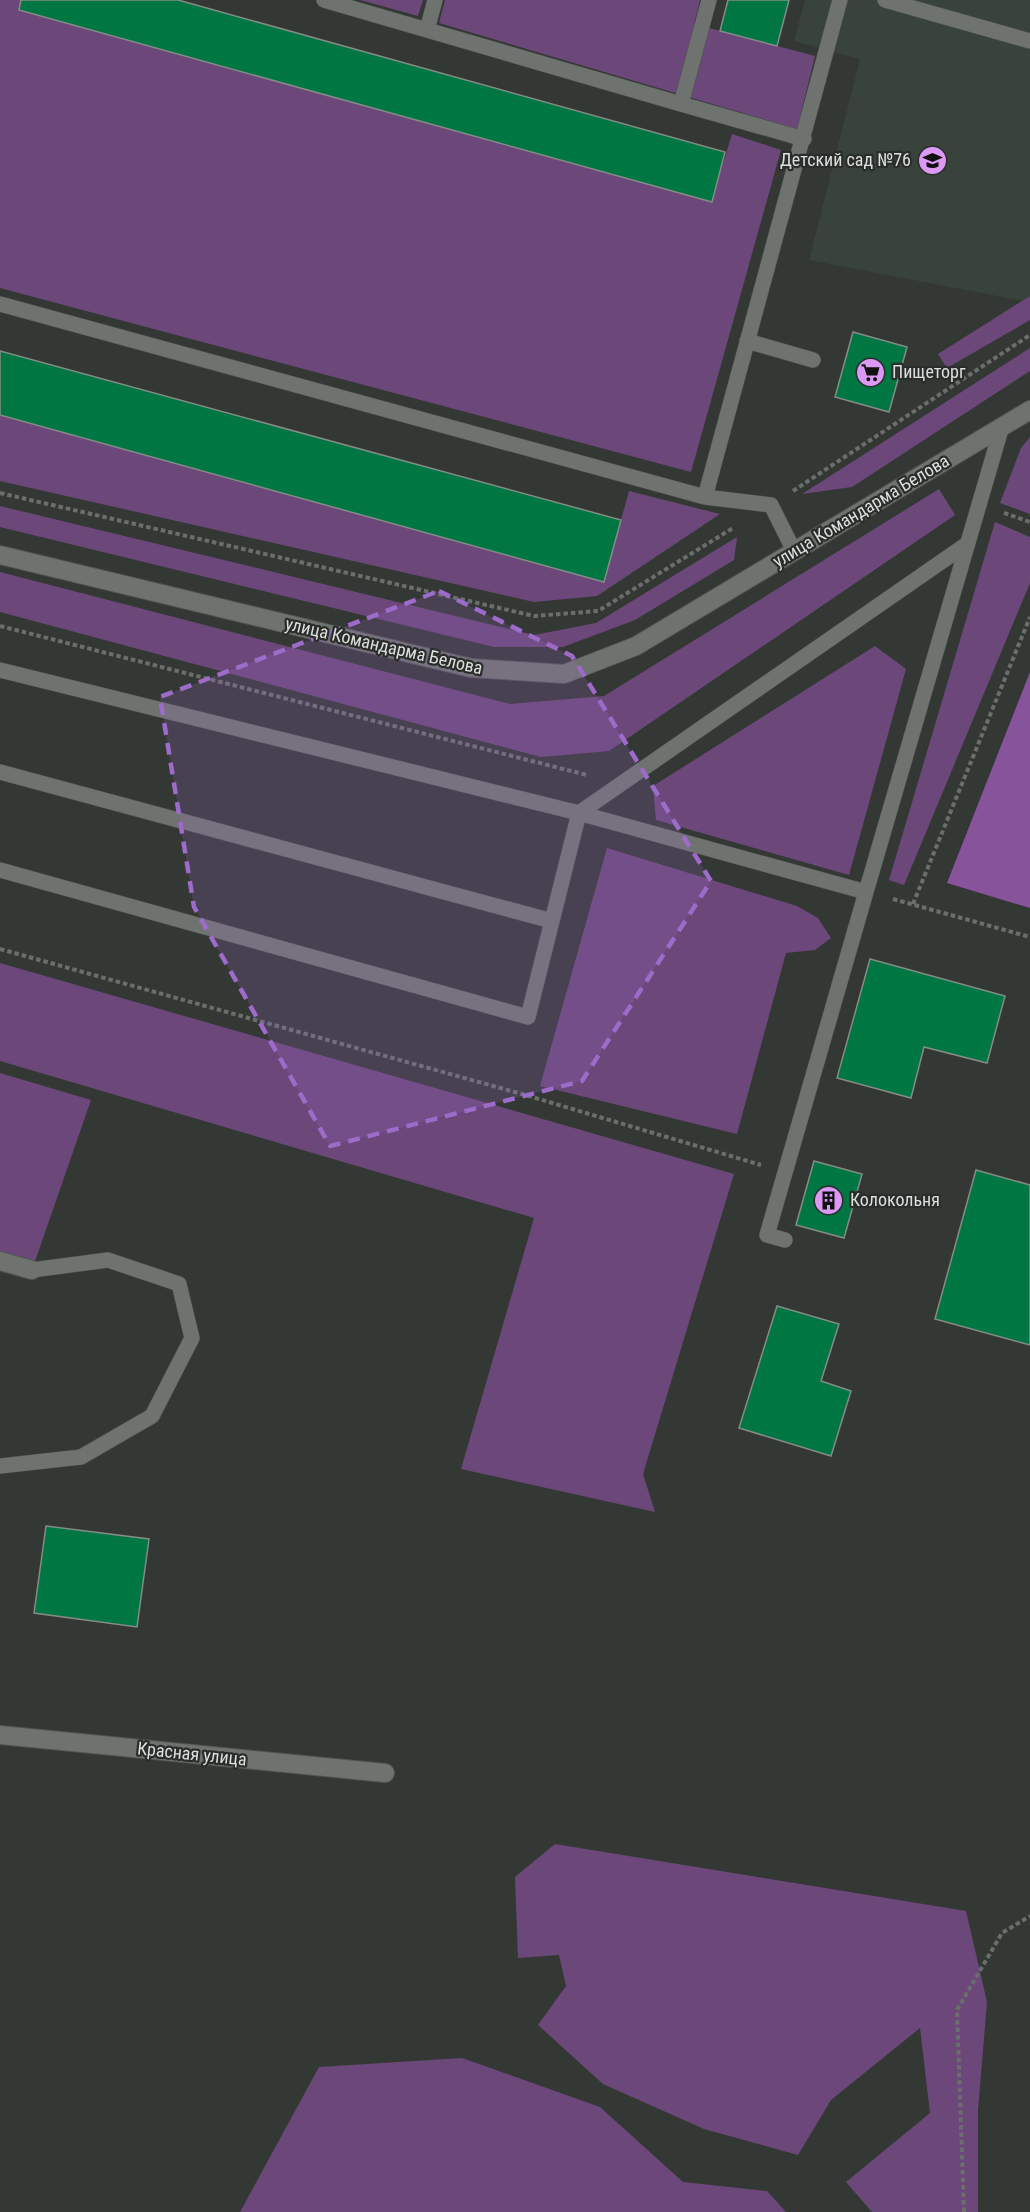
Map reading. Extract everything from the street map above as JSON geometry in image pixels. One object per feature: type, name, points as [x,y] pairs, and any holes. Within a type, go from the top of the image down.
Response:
[{"type":"main road","name":"улица Командарма Белова","points":[[0,555],[471,668],[564,674],[636,646],[1030,410]]},
{"type":"main road","points":[[0,1261],[33,1270]]},
{"type":"main road","name":"Красная улица","points":[[0,1735],[385,1773]]},
{"type":"lane","points":[[324,0],[804,139]]},
{"type":"lane","points":[[427,30],[435,0]]},
{"type":"lane","points":[[681,104],[709,0]]},
{"type":"lane","points":[[705,497],[840,0]]},
{"type":"lane","points":[[885,0],[1030,41]]},
{"type":"lane","points":[[0,304],[705,497],[771,505],[795,550]]},
{"type":"lane","points":[[747,341],[813,360]]},
{"type":"lane","points":[[785,1240],[767,1235],[1002,426]]},
{"type":"lane","points":[[0,870],[528,1017],[579,813],[967,544]]},
{"type":"lane","points":[[0,670],[579,813],[866,892]]},
{"type":"lane","points":[[0,772],[552,921]]},
{"type":"lane","points":[[0,1466],[81,1457],[152,1416],[192,1338],[179,1284],[108,1260],[33,1270]]},
{"type":"path","points":[[0,493],[534,616],[598,611],[771,505],[1030,335]]},
{"type":"path","points":[[912,904],[1030,617]]},
{"type":"path","points":[[0,626],[619,784]]},
{"type":"path","points":[[866,892],[1030,937]]},
{"type":"path","points":[[0,949],[522,1094],[785,1172]]},
{"type":"path","points":[[964,2212],[957,2010],[1002,1933],[1030,1916]]},
{"type":"highlighted area","points":[[439,591],[572,656],[711,881],[582,1081],[330,1146],[194,907],[160,697]]},
{"type":"shaded area","points":[[0,0],[21,0],[19,10],[711,202],[732,134],[781,150],[691,472],[0,288]]},
{"type":"shaded area","points":[[360,0],[423,0],[418,16]]},
{"type":"shaded area","points":[[445,0],[700,0],[694,24],[815,56],[797,129],[439,23]]},
{"type":"shaded area","name":"Детский сад №76","points":[[805,0],[1030,0],[1030,296],[1023,301],[809,260],[860,59],[794,41]]},
{"type":"shaded area","points":[[1030,296],[1030,320],[947,368],[938,354]]},
{"type":"shaded area","points":[[1030,348],[1030,371],[852,487],[802,494]]},
{"type":"shaded area","points":[[0,415],[604,582],[629,491],[720,514],[597,596],[534,602],[0,481]]},
{"type":"shaded area","points":[[1030,437],[1030,514],[1000,503],[1021,448]]},
{"type":"shaded area","points":[[939,489],[955,515],[609,751],[541,757],[0,612],[0,572],[510,704],[604,696]]},
{"type":"shaded area","points":[[0,506],[534,635],[596,623],[737,537],[734,560],[635,620],[563,647],[494,647],[0,527]]},
{"type":"shaded area","points":[[995,522],[1030,537],[1030,583],[904,885],[889,880]]},
{"type":"shaded area","points":[[875,646],[906,669],[849,875],[656,820],[653,786]]},
{"type":"shaded area","points":[[1030,672],[1030,908],[947,883]]},
{"type":"shaded area","points":[[607,848],[797,906],[818,918],[831,938],[815,950],[786,953],[737,1134],[540,1086]]},
{"type":"shaded area","points":[[0,963],[734,1174],[643,1474],[655,1512],[461,1469],[534,1218],[0,1061]]},
{"type":"shaded area","points":[[0,1073],[91,1100],[32,1270],[0,1261]]},
{"type":"shaded area","points":[[555,1844],[966,1911],[987,2002],[978,2110],[978,2212],[872,2212],[846,2182],[930,2113],[920,2028],[831,2100],[798,2155],[704,2129],[603,2084],[538,2025],[566,1986],[559,1955],[518,1958],[515,1877]]},
{"type":"shaded area","points":[[462,2058],[600,2107],[683,2182],[767,2191],[786,2212],[240,2212],[319,2067]]},
{"type":"building","points":[[21,0],[178,0],[725,152],[712,202],[19,10]]},
{"type":"building","points":[[728,0],[789,0],[777,46],[720,31]]},
{"type":"building","name":"Пищеторг","points":[[853,332],[907,347],[889,412],[835,397]]},
{"type":"building","points":[[0,351],[621,520],[604,582],[0,415]]},
{"type":"building","points":[[870,959],[1005,996],[987,1063],[924,1047],[911,1098],[837,1078]]},
{"type":"building","name":"Колокольня","points":[[814,1161],[862,1174],[844,1238],[796,1225]]},
{"type":"building","points":[[976,1170],[1030,1185],[1030,1345],[935,1319]]},
{"type":"building","points":[[777,1306],[839,1324],[821,1381],[851,1391],[831,1456],[739,1428]]},
{"type":"building","points":[[46,1526],[149,1539],[137,1627],[34,1613]]},
{"type":"place","name":"Детский сад №76","points":[[932,160]]},
{"type":"place","name":"Пищеторг","points":[[871,372]]},
{"type":"place","name":"Колокольня","points":[[829,1200]]}]
